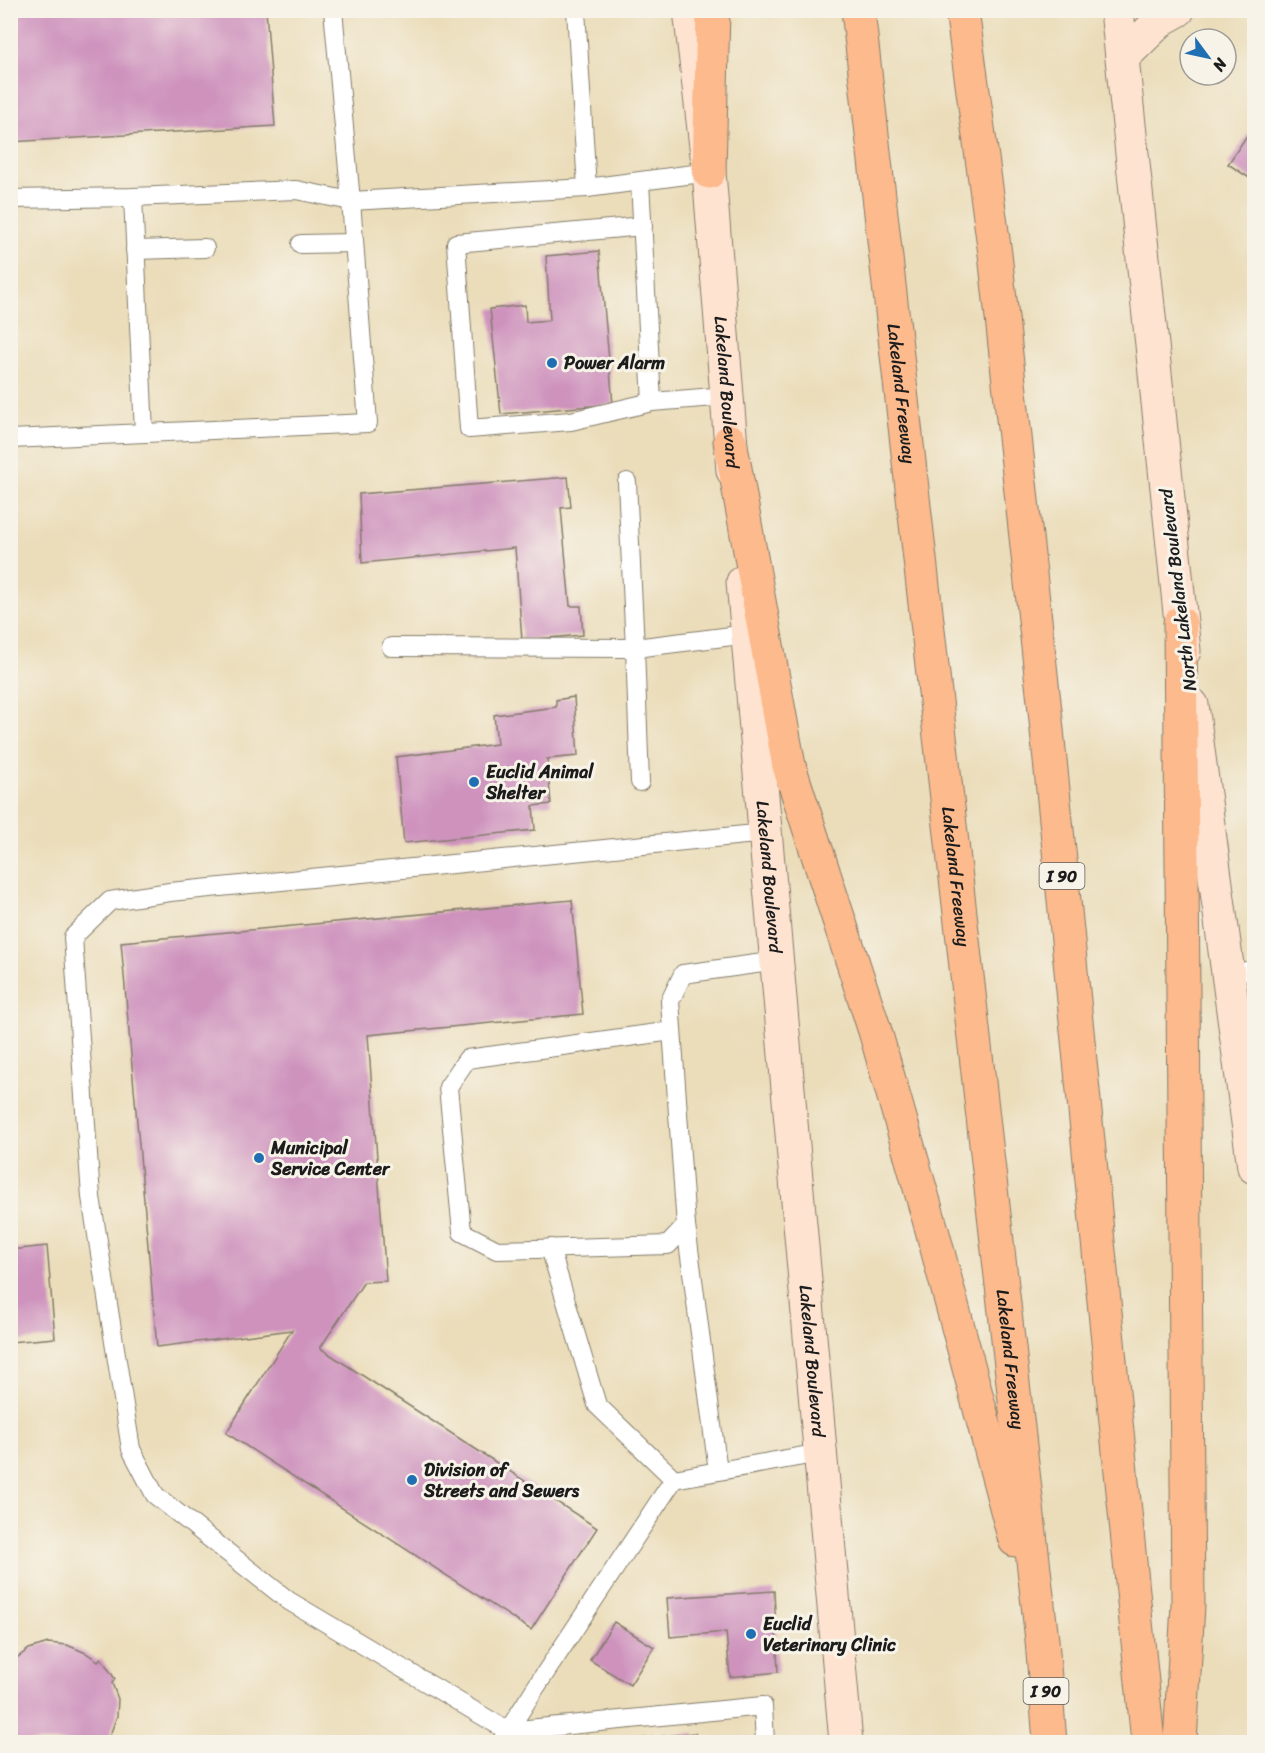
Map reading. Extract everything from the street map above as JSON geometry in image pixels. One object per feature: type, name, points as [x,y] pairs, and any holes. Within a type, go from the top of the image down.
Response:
[{"type":"highway","points":[[709,172],[712,10]]},
{"type":"highway","name":"Lakeland Freeway","points":[[858,10],[1042,1640],[1050,1743]]},
{"type":"highway","name":"I 90","points":[[962,10],[995,254],[1045,708],[1148,1743]]},
{"type":"highway","points":[[730,441],[789,766],[875,1031],[932,1230],[1042,1640]]},
{"type":"highway","points":[[1180,623],[1188,1605],[1180,1743]]},
{"type":"street","name":"Lakeland Boulevard","points":[[690,10],[709,172],[730,441],[846,1743]]},
{"type":"street","name":"North Lakeland Boulevard","points":[[1117,10],[1180,623],[1241,972],[1254,1167]]},
{"type":"street","points":[[1122,58],[1162,19],[1178,10]]},
{"type":"lane","points":[[10,439],[368,423],[351,201],[333,10]]},
{"type":"lane","points":[[576,10],[586,188]]},
{"type":"lane","points":[[10,199],[133,197],[296,190],[351,201],[586,188],[709,172]]},
{"type":"lane","points":[[640,182],[652,402]]},
{"type":"lane","points":[[133,197],[144,433]]},
{"type":"lane","points":[[643,226],[456,243],[469,429],[571,422],[652,402],[727,396]]},
{"type":"lane","points":[[301,244],[354,243]]},
{"type":"lane","points":[[135,250],[205,248]]},
{"type":"lane","points":[[627,482],[636,648],[640,782]]},
{"type":"lane","points":[[391,647],[636,648],[748,634]]},
{"type":"lane","points":[[765,833],[160,893],[110,901],[73,937],[91,1197],[131,1449],[155,1495],[289,1601],[505,1737],[763,1706],[765,1743]]},
{"type":"lane","points":[[718,1471],[686,1226],[670,1001],[683,974],[777,961]]},
{"type":"lane","points":[[672,1031],[467,1059],[448,1087],[462,1232],[496,1250],[668,1245],[686,1226]]},
{"type":"lane","points":[[550,1248],[597,1405],[674,1479]]},
{"type":"lane","points":[[505,1737],[674,1479],[820,1452]]},
{"type":"building","points":[[10,10],[266,10],[275,126],[10,142]]},
{"type":"building","points":[[1254,125],[1254,181],[1228,164]]},
{"type":"building","name":"Power Alarm","points":[[599,251],[613,404],[501,414],[490,309],[525,305],[526,322],[550,320],[546,256]]},
{"type":"building","points":[[568,477],[571,507],[561,508],[570,606],[581,606],[583,635],[522,640],[515,548],[362,563],[359,494]]},
{"type":"building","name":"Euclid Animal Shelter","points":[[574,697],[578,756],[547,759],[551,804],[533,806],[535,830],[404,843],[396,757],[497,744],[494,715],[556,707],[556,700]]},
{"type":"building","name":"Municipal Service Center","points":[[572,900],[583,1014],[368,1035],[386,1281],[364,1282],[320,1348],[597,1528],[531,1630],[226,1433],[292,1330],[157,1347],[121,942]]},
{"type":"building","points":[[47,1246],[55,1338],[10,1342],[10,1250]]},
{"type":"building","name":"Euclid Veterinary Clinic","points":[[774,1591],[778,1672],[730,1677],[726,1632],[670,1637],[667,1598]]},
{"type":"building","points":[[614,1622],[654,1647],[630,1685],[590,1660]]},
{"type":"building","points":[[48,1643],[67,1645],[98,1661],[101,1658],[115,1679],[112,1683],[118,1699],[117,1716],[110,1735],[104,1742],[10,1742],[10,1663],[29,1649]]},
{"type":"building","points":[[695,1733],[696,1742],[618,1742],[618,1741]]},
{"type":"place","name":"Power Alarm","points":[[552,363]]},
{"type":"place","name":"Euclid Animal Shelter","points":[[474,782]]},
{"type":"place","name":"Municipal Service Center","points":[[259,1158]]},
{"type":"place","name":"Division of Streets and Sewers","points":[[412,1480]]},
{"type":"place","name":"Euclid Veterinary Clinic","points":[[751,1634]]}]
